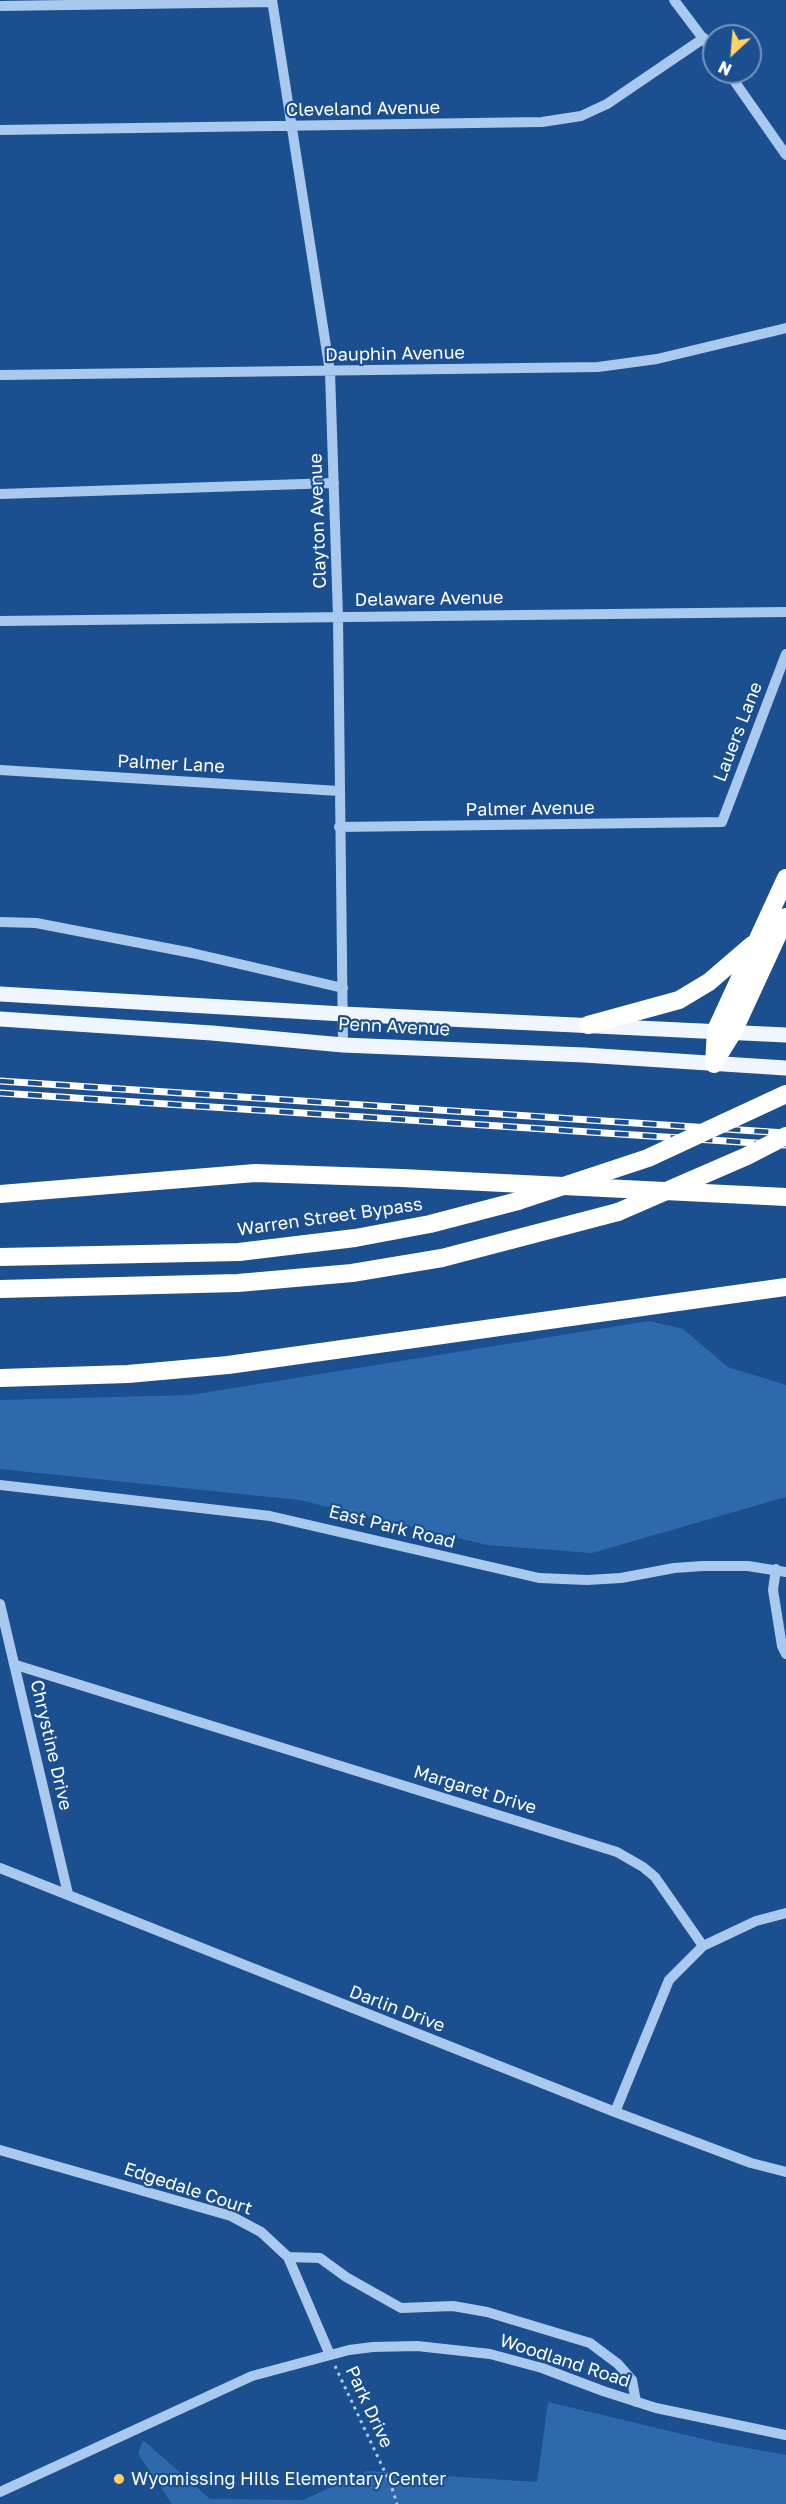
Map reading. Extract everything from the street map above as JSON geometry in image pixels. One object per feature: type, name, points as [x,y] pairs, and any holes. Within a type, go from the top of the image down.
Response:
[{"type":"highway","points":[[714,1064],[758,939],[786,878]]},
{"type":"highway","points":[[724,1031],[786,917]]},
{"type":"highway","points":[[588,1025],[679,1000],[709,982],[758,939]]},
{"type":"highway","name":"Warren Street Bypass","points":[[0,1257],[239,1252],[355,1238],[430,1224],[518,1201],[648,1158],[786,1094]]},
{"type":"highway","points":[[0,1289],[238,1283],[352,1274],[442,1258],[618,1212],[747,1156],[786,1136]]},
{"type":"highway","points":[[0,1194],[255,1173],[786,1197]]},
{"type":"highway","points":[[0,1378],[128,1374],[228,1365],[786,1287]]},
{"type":"main road","name":"Penn Avenue","points":[[0,994],[343,1014],[786,1035]]},
{"type":"main road","name":"Penn Avenue","points":[[0,1020],[212,1032],[343,1045],[572,1055],[786,1068]]},
{"type":"street","points":[[674,0],[702,35]]},
{"type":"street","points":[[0,6],[272,1]]},
{"type":"street","name":"Clayton Avenue","points":[[272,1],[330,372],[338,617],[343,1045]]},
{"type":"street","name":"Cleveland Avenue","points":[[0,130],[527,123],[581,116],[621,96],[702,39]]},
{"type":"street","points":[[736,84],[786,155]]},
{"type":"street","name":"Dauphin Avenue","points":[[0,375],[598,367],[657,359],[786,328]]},
{"type":"street","points":[[0,494],[334,483]]},
{"type":"street","name":"Delaware Avenue","points":[[0,621],[786,612]]},
{"type":"street","name":"Lauers Lane","points":[[722,822],[786,654]]},
{"type":"street","name":"Palmer Lane","points":[[0,771],[339,791]]},
{"type":"street","name":"Palmer Avenue","points":[[339,827],[722,822]]},
{"type":"street","points":[[0,922],[36,923],[192,953],[343,988]]},
{"type":"street","name":"East Park Road","points":[[0,1485],[270,1516],[539,1578],[587,1580],[621,1578],[674,1568],[703,1566],[748,1566],[781,1571]]},
{"type":"street","points":[[781,1571],[773,1590],[782,1646],[786,1654]]},
{"type":"street","name":"Chrystine Drive","points":[[0,1604],[68,1894]]},
{"type":"street","name":"Margaret Drive","points":[[16,1665],[617,1852],[637,1863],[655,1877],[703,1946]]},
{"type":"street","name":"Darlin Drive","points":[[0,1868],[615,2112],[751,2163],[786,2172]]},
{"type":"street","points":[[615,2112],[669,1980],[703,1946],[756,1920],[786,1913]]},
{"type":"street","name":"Edgedale Court","points":[[0,2150],[231,2216],[261,2232],[288,2257],[330,2355]]},
{"type":"street","points":[[288,2257],[320,2259],[346,2277],[401,2308],[453,2306],[487,2312],[590,2343],[618,2364],[632,2380],[636,2402]]},
{"type":"street","name":"Woodland Road","points":[[0,2492],[252,2376],[330,2355],[373,2347],[417,2346],[490,2354],[542,2368],[636,2402],[722,2423],[786,2435]]},
{"type":"path","name":"Park Drive","points":[[330,2355],[391,2485],[397,2504]]},
{"type":"shaded area","points":[[649,1321],[683,1329],[728,1367],[786,1385],[786,1497],[592,1553],[487,1545],[299,1500],[0,1469],[0,1400],[190,1395]]},
{"type":"shaded area","points":[[548,2402],[720,2443],[786,2455],[786,2504],[172,2504],[138,2454],[143,2440],[210,2499],[303,2500],[367,2471],[537,2482]]},
{"type":"railway","points":[[0,1081],[786,1133]]},
{"type":"railway","points":[[0,1093],[786,1145]]},
{"type":"place","name":"Wyomissing Hills Elementary Center","points":[[119,2479]]}]
